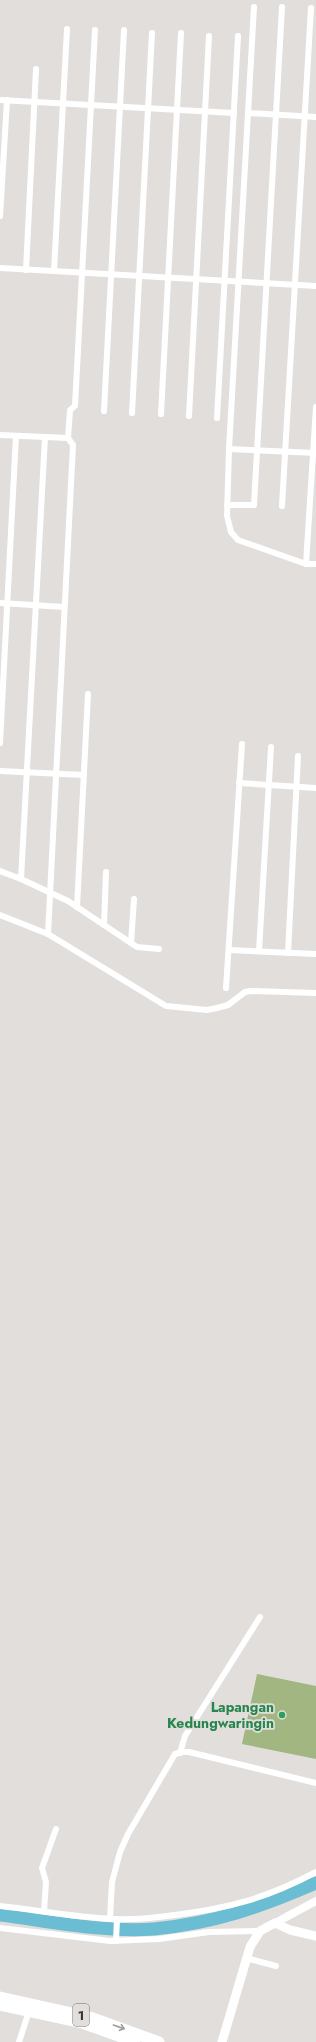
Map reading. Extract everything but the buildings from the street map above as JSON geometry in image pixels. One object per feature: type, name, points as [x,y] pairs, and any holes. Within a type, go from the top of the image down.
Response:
[{"type":"highway","name":"1","points":[[0,1997],[90,2017],[159,2042]]},
{"type":"highway","name":"1","points":[[0,2005],[82,2023],[135,2042]]},
{"type":"main road","points":[[222,2042],[246,1958],[254,1939],[260,1931],[274,1923],[290,1930],[316,1936]]},
{"type":"street","points":[[254,7],[229,449],[227,505],[229,527],[238,540],[306,564],[316,564]]},
{"type":"street","points":[[227,505],[254,505],[282,7]]},
{"type":"street","points":[[282,506],[311,8]]},
{"type":"street","points":[[54,271],[67,29]]},
{"type":"street","points":[[48,934],[73,445],[68,438],[70,410],[75,406],[95,30]]},
{"type":"street","points":[[104,411],[124,30]]},
{"type":"street","points":[[132,413],[152,33]]},
{"type":"street","points":[[161,414],[180,33]]},
{"type":"street","points":[[189,416],[209,36]]},
{"type":"street","points":[[217,418],[238,36]]},
{"type":"street","points":[[26,270],[36,70]]},
{"type":"street","points":[[0,100],[234,113]]},
{"type":"street","points":[[0,216],[7,100]]},
{"type":"street","points":[[248,113],[316,117]]},
{"type":"street","points":[[0,268],[316,286]]},
{"type":"street","points":[[306,564],[315,453],[316,407]]},
{"type":"street","points":[[0,435],[68,438]]},
{"type":"street","points":[[0,743],[16,436]]},
{"type":"street","points":[[21,879],[45,437]]},
{"type":"street","points":[[229,449],[315,453]]},
{"type":"street","points":[[0,603],[64,606]]},
{"type":"street","points":[[77,907],[88,694]]},
{"type":"street","points":[[226,988],[242,744]]},
{"type":"street","points":[[259,951],[271,747]]},
{"type":"street","points":[[288,953],[298,756]]},
{"type":"street","points":[[0,771],[84,775]]},
{"type":"street","points":[[239,783],[316,788]]},
{"type":"street","points":[[0,871],[50,892],[77,907],[137,947],[160,948]]},
{"type":"street","points":[[104,925],[106,872]]},
{"type":"street","points":[[131,942],[134,899]]},
{"type":"street","points":[[0,915],[48,934],[166,1006],[200,1009],[217,1008],[228,1005],[245,992],[251,991],[316,993]]},
{"type":"street","points":[[229,950],[316,954]]},
{"type":"street","points":[[180,1753],[185,1736],[260,1617]]},
{"type":"street","points":[[116,1938],[112,1882],[120,1852],[128,1834],[174,1756],[182,1752],[189,1752],[316,1783]]},
{"type":"street","points":[[44,1911],[46,1882],[42,1868],[56,1829]]},
{"type":"street","points":[[0,1906],[115,1921],[160,1917],[210,1911],[237,1905],[279,1890],[316,1872]]},
{"type":"street","points":[[274,1923],[316,1901]]},
{"type":"street","points":[[0,1928],[116,1938],[159,1939],[209,1932],[260,1931]]},
{"type":"street","points":[[246,1958],[276,1966]]},
{"type":"street","points":[[19,2042],[29,2011]]},
{"type":"green space","name":"Lapangan Kedungwaringin","points":[[257,1674],[316,1686],[316,1759],[242,1744]]},
{"type":"waterway","points":[[0,1915],[97,1928],[136,1930],[154,1929],[197,1923],[237,1913],[257,1907],[316,1883]]},
{"type":"place","name":"Lapangan Kedungwaringin","points":[[282,1715]]}]
